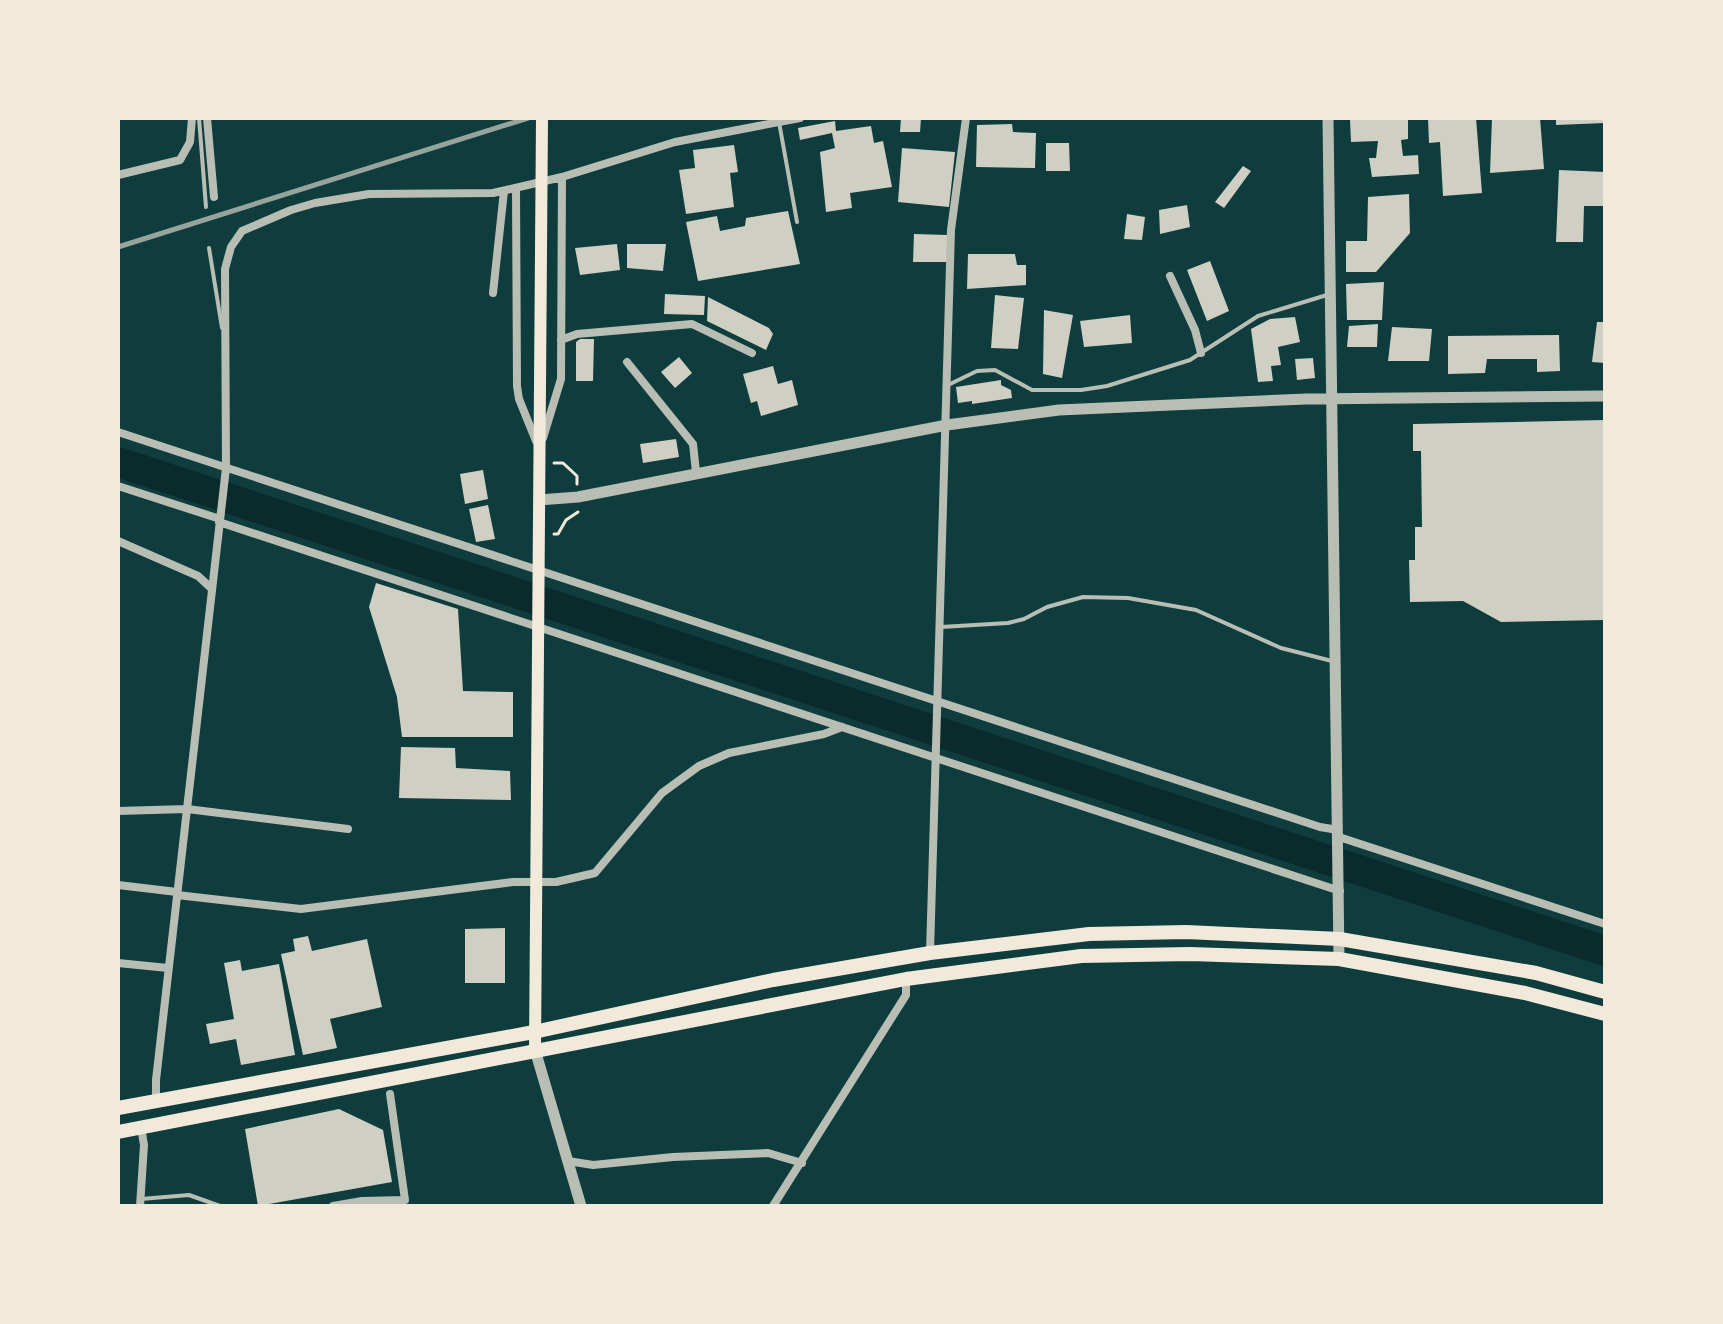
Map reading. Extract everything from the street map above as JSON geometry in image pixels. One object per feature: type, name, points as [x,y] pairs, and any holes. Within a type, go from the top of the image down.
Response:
[{"type":"highway","points":[[118,1108],[534,1032],[773,980],[930,953],[1089,934],[1186,932],[1340,939],[1536,973],[1605,992]]},
{"type":"highway","points":[[118,1132],[906,979],[1110,954],[1339,959],[1525,993],[1605,1014]]},
{"type":"main road","points":[[535,1050],[542,118]]},
{"type":"street","points":[[118,175],[180,160],[190,142],[192,118]]},
{"type":"street","points":[[207,118],[214,197]]},
{"type":"street","points":[[156,1100],[168,968],[226,471],[226,259],[242,231],[291,210],[343,198],[399,192],[476,194],[504,191],[562,177],[675,142],[800,118]]},
{"type":"street","points":[[930,953],[951,230],[966,118]]},
{"type":"street","points":[[1328,118],[1339,959]]},
{"type":"street","points":[[540,449],[561,379],[562,177]]},
{"type":"street","points":[[516,188],[517,386],[519,399],[540,449]]},
{"type":"street","points":[[493,293],[504,191]]},
{"type":"street","points":[[1170,276],[1195,330],[1201,353]]},
{"type":"street","points":[[561,340],[577,334],[692,324],[752,353]]},
{"type":"street","points":[[627,362],[693,444],[696,472]]},
{"type":"street","points":[[539,500],[578,497],[947,425],[1059,410],[1333,400],[1605,396]]},
{"type":"street","points":[[118,432],[226,471],[937,706],[1305,822],[1605,924]]},
{"type":"street","points":[[118,486],[842,727],[1339,888]]},
{"type":"street","points":[[118,541],[198,576],[211,588]]},
{"type":"street","points":[[118,885],[301,909],[513,882],[556,882],[595,873],[662,793],[707,762],[729,753],[824,734],[842,727]]},
{"type":"street","points":[[118,811],[187,809],[348,829]]},
{"type":"street","points":[[118,963],[168,968]]},
{"type":"street","points":[[773,1206],[906,995],[906,979]]},
{"type":"street","points":[[535,1050],[581,1206]]},
{"type":"street","points":[[333,1206],[362,1201],[405,1200],[390,1094]]},
{"type":"street","points":[[139,1204],[144,1145],[141,1127]]},
{"type":"street","points":[[568,1161],[593,1165],[673,1157],[768,1153],[802,1163]]},
{"type":"lane","points":[[199,118],[206,207]]},
{"type":"lane","points":[[779,122],[797,222]]},
{"type":"lane","points":[[209,248],[225,340]]},
{"type":"lane","points":[[948,385],[977,371],[995,370],[1032,390],[1081,390],[1107,386],[1190,360],[1258,316],[1329,294]]},
{"type":"lane","points":[[939,626],[951,628],[1008,623],[1083,597],[1148,600],[1196,610],[1281,648],[1334,662]]},
{"type":"lane","points":[[139,1204],[189,1195],[220,1206]]},
{"type":"building","points":[[901,118],[921,118],[920,132],[900,132]]},
{"type":"building","points":[[1408,118],[1408,139],[1401,140],[1403,156],[1418,155],[1419,174],[1372,177],[1369,158],[1376,158],[1378,141],[1351,142],[1350,120]]},
{"type":"building","points":[[1428,118],[1476,118],[1482,193],[1443,196],[1440,142],[1429,143]]},
{"type":"building","points":[[1492,118],[1540,118],[1544,169],[1490,173]]},
{"type":"building","points":[[1556,118],[1605,118],[1605,123],[1556,125]]},
{"type":"building","points":[[835,121],[836,131],[871,126],[874,143],[883,141],[892,187],[850,193],[852,208],[826,212],[820,152],[835,148],[832,133],[800,140],[798,128]]},
{"type":"building","points":[[1012,124],[1013,132],[1036,133],[1035,168],[976,167],[977,125]]},
{"type":"building","points":[[1046,143],[1069,143],[1070,171],[1046,171]]},
{"type":"building","points":[[734,145],[738,172],[730,173],[734,207],[686,214],[679,170],[695,168],[693,150]]},
{"type":"building","points":[[902,148],[955,152],[949,207],[898,202]]},
{"type":"building","points":[[1243,166],[1251,171],[1224,208],[1215,202]]},
{"type":"building","points":[[1559,170],[1605,172],[1605,206],[1584,206],[1583,242],[1556,242]]},
{"type":"building","points":[[1409,194],[1410,233],[1376,272],[1346,272],[1346,241],[1367,241],[1368,197]]},
{"type":"building","points":[[1187,205],[1190,227],[1160,234],[1159,210]]},
{"type":"building","points":[[788,211],[800,264],[698,281],[686,222],[717,216],[720,231],[745,226],[746,218]]},
{"type":"building","points":[[1127,214],[1145,217],[1142,240],[1124,239]]},
{"type":"building","points":[[914,234],[948,235],[949,262],[913,262]]},
{"type":"building","points":[[617,244],[620,270],[580,275],[575,248]]},
{"type":"building","points":[[627,244],[666,244],[663,271],[627,268]]},
{"type":"building","points":[[968,254],[1015,254],[1017,265],[1026,265],[1026,285],[967,289]]},
{"type":"building","points":[[1210,261],[1229,311],[1207,321],[1187,270]]},
{"type":"building","points":[[1384,282],[1382,320],[1347,320],[1346,284]]},
{"type":"building","points":[[665,294],[705,296],[704,315],[664,314]]},
{"type":"building","points":[[995,295],[1024,298],[1018,349],[991,348]]},
{"type":"building","points":[[708,297],[769,328],[773,334],[766,350],[707,321]]},
{"type":"building","points":[[1044,310],[1073,315],[1062,378],[1043,374]]},
{"type":"building","points":[[1130,315],[1132,343],[1084,347],[1080,321]]},
{"type":"building","points":[[1295,317],[1300,342],[1278,347],[1281,365],[1271,366],[1273,381],[1258,382],[1251,329],[1270,319]]},
{"type":"building","points":[[1597,322],[1605,322],[1605,363],[1592,362]]},
{"type":"building","points":[[1378,324],[1377,347],[1347,347],[1349,326]]},
{"type":"building","points":[[1392,327],[1432,329],[1429,361],[1388,361]]},
{"type":"building","points":[[1559,335],[1560,371],[1537,372],[1537,359],[1487,359],[1485,373],[1448,374],[1448,336]]},
{"type":"building","points":[[594,339],[593,381],[576,381],[576,342]]},
{"type":"building","points":[[679,357],[692,373],[675,388],[661,372]]},
{"type":"building","points":[[1313,358],[1315,378],[1297,380],[1295,359]]},
{"type":"building","points":[[773,366],[778,384],[792,380],[798,405],[761,416],[757,401],[751,403],[743,374]]},
{"type":"building","points":[[1001,380],[1001,385],[1011,390],[1012,398],[958,403],[956,387]]},
{"type":"building","points":[[1605,420],[1605,620],[1501,622],[1463,601],[1410,602],[1409,560],[1415,560],[1415,527],[1422,527],[1421,451],[1413,451],[1413,424]]},
{"type":"building","points":[[676,439],[679,457],[643,463],[640,444]]},
{"type":"building","points":[[483,470],[488,499],[465,504],[460,474]]},
{"type":"building","points":[[488,505],[495,539],[476,542],[469,509]]},
{"type":"building","points":[[376,583],[458,609],[463,691],[513,692],[513,737],[402,737],[397,697],[369,607]]},
{"type":"building","points":[[401,747],[455,748],[456,768],[510,771],[511,800],[399,798]]},
{"type":"building","points":[[505,928],[505,983],[465,983],[465,929]]},
{"type":"building","points":[[308,936],[312,951],[367,939],[382,1007],[330,1019],[337,1048],[303,1055],[281,954],[295,951],[293,939]]},
{"type":"building","points":[[240,960],[242,971],[279,964],[295,1055],[241,1065],[236,1039],[210,1044],[206,1024],[234,1019],[224,963]]},
{"type":"building","points":[[339,1109],[383,1130],[392,1182],[258,1206],[245,1129]]},
{"type":"waterway","points":[[118,462],[1605,951]]},
{"type":"railway","points":[[118,247],[528,118]]}]
